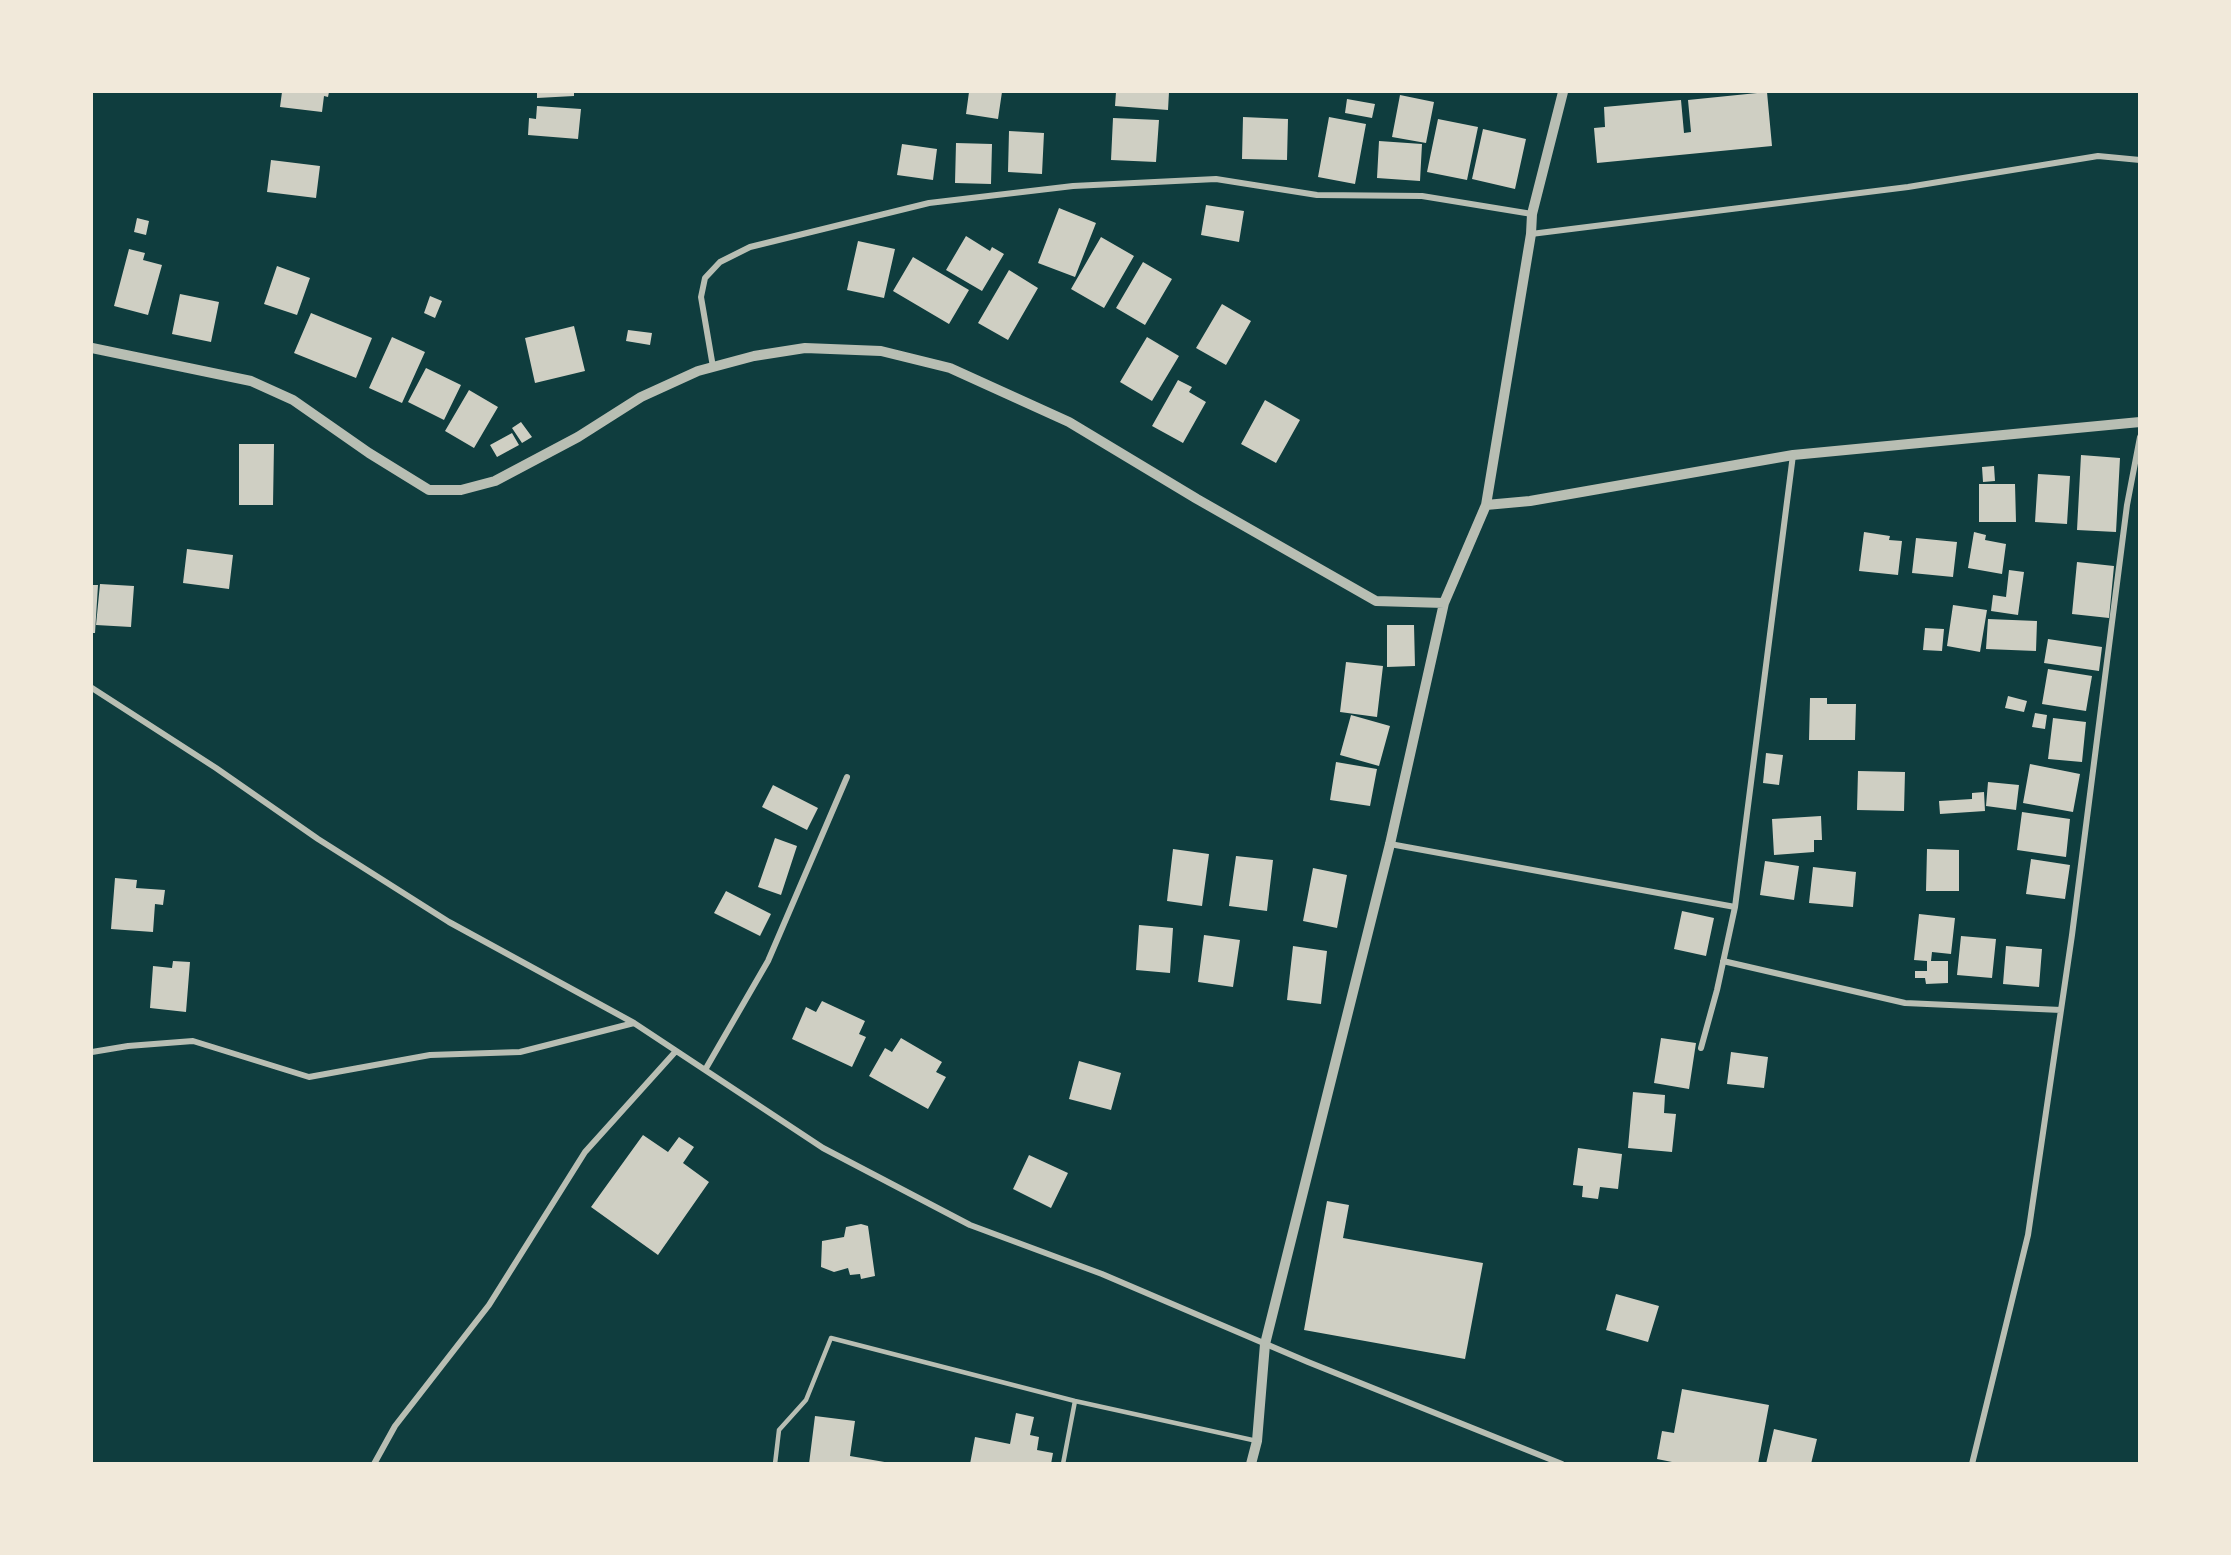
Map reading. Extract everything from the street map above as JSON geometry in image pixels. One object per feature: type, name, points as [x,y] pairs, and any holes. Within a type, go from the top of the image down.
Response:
[{"type":"street","points":[[1251,1464],[1257,1441],[1264,1344],[1390,844],[1444,603],[1486,505],[1532,234],[1532,214],[1563,92]]},
{"type":"street","points":[[1532,234],[1908,187],[2098,156],[2139,160]]},
{"type":"street","points":[[713,367],[701,297],[705,278],[720,262],[750,247],[929,202],[1073,186],[1216,180],[1317,195],[1422,196],[1532,214]]},
{"type":"street","points":[[92,348],[251,381],[293,400],[369,453],[429,490],[461,490],[495,481],[578,437],[641,397],[713,367],[754,356],[805,348],[881,351],[950,368],[1069,422],[1197,499],[1376,601],[1444,603]]},
{"type":"street","points":[[1486,505],[1530,501],[1793,455],[2139,422]]},
{"type":"street","points":[[1972,1464],[2028,1235],[2061,1010],[2127,505],[2139,437]]},
{"type":"street","points":[[1701,1048],[1735,907],[1793,455]]},
{"type":"street","points":[[92,688],[216,768],[318,839],[449,922],[634,1023],[823,1148],[970,1225],[1102,1274],[1264,1344],[1562,1464]]},
{"type":"street","points":[[705,1070],[768,961],[848,777]]},
{"type":"street","points":[[1390,844],[1735,907]]},
{"type":"street","points":[[1723,961],[1905,1003],[2061,1010]]},
{"type":"street","points":[[92,1052],[128,1046],[193,1041],[309,1077],[430,1055],[520,1052],[634,1023]]},
{"type":"street","points":[[374,1464],[395,1426],[489,1305],[585,1152],[676,1051]]},
{"type":"lane","points":[[774,1464],[779,1430],[806,1400],[831,1338],[1075,1401],[1257,1441]]},
{"type":"lane","points":[[1063,1464],[1075,1401]]},
{"type":"building","points":[[282,92],[329,92],[328,97],[324,96],[322,112],[280,107]]},
{"type":"building","points":[[537,92],[574,92],[574,96],[537,98]]},
{"type":"building","points":[[969,92],[1002,92],[998,119],[966,114]]},
{"type":"building","points":[[1116,92],[1169,92],[1168,110],[1115,106]]},
{"type":"building","points":[[1767,92],[1772,146],[1597,163],[1594,128],[1605,127],[1604,107],[1681,100],[1684,133],[1691,132],[1688,100]]},
{"type":"building","points":[[1400,95],[1434,102],[1426,143],[1392,137]]},
{"type":"building","points":[[1347,99],[1375,104],[1372,118],[1345,113]]},
{"type":"building","points":[[537,106],[581,109],[578,139],[528,135],[529,118],[536,119]]},
{"type":"building","points":[[1243,117],[1288,119],[1287,160],[1242,159]]},
{"type":"building","points":[[1329,117],[1366,124],[1355,184],[1318,177]]},
{"type":"building","points":[[1113,118],[1159,120],[1156,162],[1111,160]]},
{"type":"building","points":[[1438,119],[1478,127],[1467,180],[1427,172]]},
{"type":"building","points":[[1483,129],[1526,139],[1515,189],[1472,179]]},
{"type":"building","points":[[1009,131],[1044,133],[1042,174],[1008,172]]},
{"type":"building","points":[[1379,141],[1422,144],[1420,181],[1377,178]]},
{"type":"building","points":[[956,143],[992,144],[991,184],[955,183]]},
{"type":"building","points":[[902,144],[937,149],[933,180],[897,175]]},
{"type":"building","points":[[271,160],[320,166],[316,198],[267,192]]},
{"type":"building","points":[[1206,205],[1244,211],[1239,242],[1201,235]]},
{"type":"building","points":[[1059,208],[1096,223],[1075,277],[1038,263]]},
{"type":"building","points":[[137,218],[149,221],[146,235],[134,232]]},
{"type":"building","points":[[966,236],[990,251],[992,247],[1004,254],[982,291],[946,270]]},
{"type":"building","points":[[1101,237],[1134,256],[1104,308],[1071,289]]},
{"type":"building","points":[[858,241],[895,249],[884,298],[847,290]]},
{"type":"building","points":[[129,249],[145,253],[143,260],[162,265],[148,315],[114,306]]},
{"type":"building","points":[[913,257],[969,290],[949,324],[893,291]]},
{"type":"building","points":[[1143,262],[1172,279],[1145,325],[1116,308]]},
{"type":"building","points":[[277,266],[310,278],[297,315],[264,304]]},
{"type":"building","points":[[1009,270],[1038,288],[1008,340],[978,323]]},
{"type":"building","points":[[180,294],[219,302],[211,342],[172,334]]},
{"type":"building","points":[[430,296],[442,301],[435,318],[424,313]]},
{"type":"building","points":[[1222,304],[1251,321],[1226,365],[1196,348]]},
{"type":"building","points":[[311,313],[372,338],[356,378],[294,353]]},
{"type":"building","points":[[574,326],[585,371],[535,383],[525,338]]},
{"type":"building","points":[[628,330],[652,333],[650,345],[626,341]]},
{"type":"building","points":[[392,337],[425,352],[402,403],[369,388]]},
{"type":"building","points":[[1147,337],[1179,356],[1152,401],[1120,382]]},
{"type":"building","points":[[426,368],[461,385],[444,420],[408,402]]},
{"type":"building","points":[[1178,380],[1192,387],[1189,392],[1206,402],[1183,443],[1152,426]]},
{"type":"building","points":[[469,390],[498,407],[474,448],[445,431]]},
{"type":"building","points":[[1265,400],[1300,420],[1276,463],[1241,444]]},
{"type":"building","points":[[521,422],[532,437],[522,443],[512,428]]},
{"type":"building","points":[[512,433],[519,445],[497,457],[490,445]]},
{"type":"building","points":[[239,444],[274,444],[273,505],[239,505]]},
{"type":"building","points":[[2081,455],[2120,458],[2116,532],[2077,530]]},
{"type":"building","points":[[1994,466],[1995,481],[1983,482],[1982,467]]},
{"type":"building","points":[[2038,474],[2070,476],[2067,524],[2035,522]]},
{"type":"building","points":[[1979,484],[2015,484],[2016,522],[1979,522]]},
{"type":"building","points":[[1864,532],[1890,536],[1889,540],[1902,541],[1898,575],[1859,571]]},
{"type":"building","points":[[1974,532],[1986,535],[1985,540],[2006,544],[2002,574],[1968,568]]},
{"type":"building","points":[[1916,538],[1957,542],[1953,577],[1912,573]]},
{"type":"building","points":[[187,549],[233,555],[229,589],[183,583]]},
{"type":"building","points":[[2077,562],[2114,566],[2109,618],[2072,614]]},
{"type":"building","points":[[2009,570],[2024,572],[2018,615],[1991,611],[1993,595],[2006,597]]},
{"type":"building","points":[[100,584],[134,586],[131,627],[96,625]]},
{"type":"building","points":[[92,585],[98,585],[95,633],[92,633]]},
{"type":"building","points":[[1953,605],[1987,610],[1980,652],[1947,646]]},
{"type":"building","points":[[1988,619],[2037,621],[2036,651],[1986,649]]},
{"type":"building","points":[[1387,625],[1414,625],[1415,666],[1387,667]]},
{"type":"building","points":[[1925,628],[1944,629],[1942,651],[1923,650]]},
{"type":"building","points":[[2048,639],[2102,647],[2099,671],[2044,663]]},
{"type":"building","points":[[1346,662],[1383,666],[1377,717],[1340,712]]},
{"type":"building","points":[[2048,669],[2092,676],[2086,711],[2042,704]]},
{"type":"building","points":[[2008,696],[2027,701],[2024,712],[2005,708]]},
{"type":"building","points":[[1810,698],[1827,698],[1827,704],[1856,704],[1855,740],[1809,740]]},
{"type":"building","points":[[2035,713],[2047,715],[2045,729],[2032,727]]},
{"type":"building","points":[[1351,715],[1390,726],[1379,766],[1340,755]]},
{"type":"building","points":[[2053,718],[2086,722],[2082,762],[2048,759]]},
{"type":"building","points":[[1766,753],[1783,755],[1779,785],[1763,783]]},
{"type":"building","points":[[1336,762],[1377,769],[1370,806],[1330,800]]},
{"type":"building","points":[[2030,764],[2080,774],[2073,812],[2023,803]]},
{"type":"building","points":[[1858,771],[1905,772],[1904,811],[1857,810]]},
{"type":"building","points":[[1988,782],[2019,785],[2016,810],[1986,806]]},
{"type":"building","points":[[773,785],[818,808],[807,830],[762,807]]},
{"type":"building","points":[[1984,792],[1985,811],[1940,814],[1939,801],[1972,799],[1972,793]]},
{"type":"building","points":[[2022,812],[2070,819],[2066,857],[2017,850]]},
{"type":"building","points":[[1821,816],[1822,840],[1814,840],[1814,852],[1774,855],[1772,819]]},
{"type":"building","points":[[775,838],[797,846],[781,895],[758,887]]},
{"type":"building","points":[[1173,849],[1209,854],[1202,906],[1167,901]]},
{"type":"building","points":[[1927,849],[1959,850],[1959,891],[1926,891]]},
{"type":"building","points":[[1236,856],[1273,860],[1267,911],[1229,906]]},
{"type":"building","points":[[2031,859],[2070,865],[2065,899],[2026,894]]},
{"type":"building","points":[[1765,861],[1799,866],[1794,900],[1760,895]]},
{"type":"building","points":[[1813,867],[1856,872],[1853,907],[1809,903]]},
{"type":"building","points":[[1313,868],[1347,875],[1337,928],[1303,921]]},
{"type":"building","points":[[115,878],[137,880],[136,888],[165,890],[163,905],[155,904],[153,932],[111,929]]},
{"type":"building","points":[[726,891],[771,914],[760,936],[714,913]]},
{"type":"building","points":[[1682,911],[1714,918],[1706,956],[1674,949]]},
{"type":"building","points":[[1919,914],[1955,918],[1951,954],[1932,952],[1931,961],[1948,961],[1948,983],[1926,984],[1925,978],[1915,978],[1915,971],[1927,971],[1927,961],[1914,960]]},
{"type":"building","points":[[1139,925],[1173,928],[1170,973],[1136,970]]},
{"type":"building","points":[[1204,935],[1240,940],[1233,987],[1198,982]]},
{"type":"building","points":[[1961,936],[1996,939],[1992,978],[1957,975]]},
{"type":"building","points":[[1293,946],[1327,951],[1321,1004],[1287,1000]]},
{"type":"building","points":[[2006,946],[2042,949],[2039,987],[2003,984]]},
{"type":"building","points":[[173,961],[190,962],[186,1012],[150,1008],[153,966],[172,968]]},
{"type":"building","points":[[822,1001],[865,1021],[859,1034],[866,1037],[852,1067],[792,1039],[806,1007],[816,1012]]},
{"type":"building","points":[[901,1038],[942,1062],[936,1072],[946,1077],[928,1109],[869,1076],[885,1048],[892,1052]]},
{"type":"building","points":[[1661,1038],[1696,1043],[1689,1089],[1654,1083]]},
{"type":"building","points":[[1731,1052],[1768,1057],[1764,1088],[1727,1084]]},
{"type":"building","points":[[1079,1061],[1121,1073],[1111,1110],[1069,1099]]},
{"type":"building","points":[[1633,1092],[1665,1095],[1664,1113],[1676,1114],[1672,1152],[1628,1148]]},
{"type":"building","points":[[643,1135],[668,1152],[679,1137],[694,1147],[683,1163],[709,1182],[658,1255],[591,1207]]},
{"type":"building","points":[[1578,1148],[1622,1154],[1618,1189],[1600,1187],[1598,1199],[1582,1197],[1583,1186],[1573,1185]]},
{"type":"building","points":[[1029,1155],[1068,1173],[1051,1208],[1013,1189]]},
{"type":"building","points":[[1327,1201],[1349,1205],[1343,1238],[1483,1263],[1465,1359],[1304,1330]]},
{"type":"building","points":[[861,1224],[868,1226],[875,1276],[861,1279],[860,1274],[850,1275],[848,1268],[834,1272],[821,1267],[822,1241],[844,1237],[846,1227]]},
{"type":"building","points":[[1616,1294],[1659,1306],[1648,1342],[1606,1330]]},
{"type":"building","points":[[1682,1389],[1769,1405],[1758,1464],[1682,1464],[1657,1459],[1662,1431],[1674,1433]]},
{"type":"building","points":[[1016,1413],[1034,1417],[1030,1435],[1039,1437],[1037,1450],[1053,1453],[1051,1464],[970,1464],[975,1437],[1010,1444]]},
{"type":"building","points":[[815,1416],[855,1421],[850,1456],[896,1464],[809,1464]]},
{"type":"building","points":[[1774,1429],[1817,1439],[1811,1464],[1766,1464]]}]
